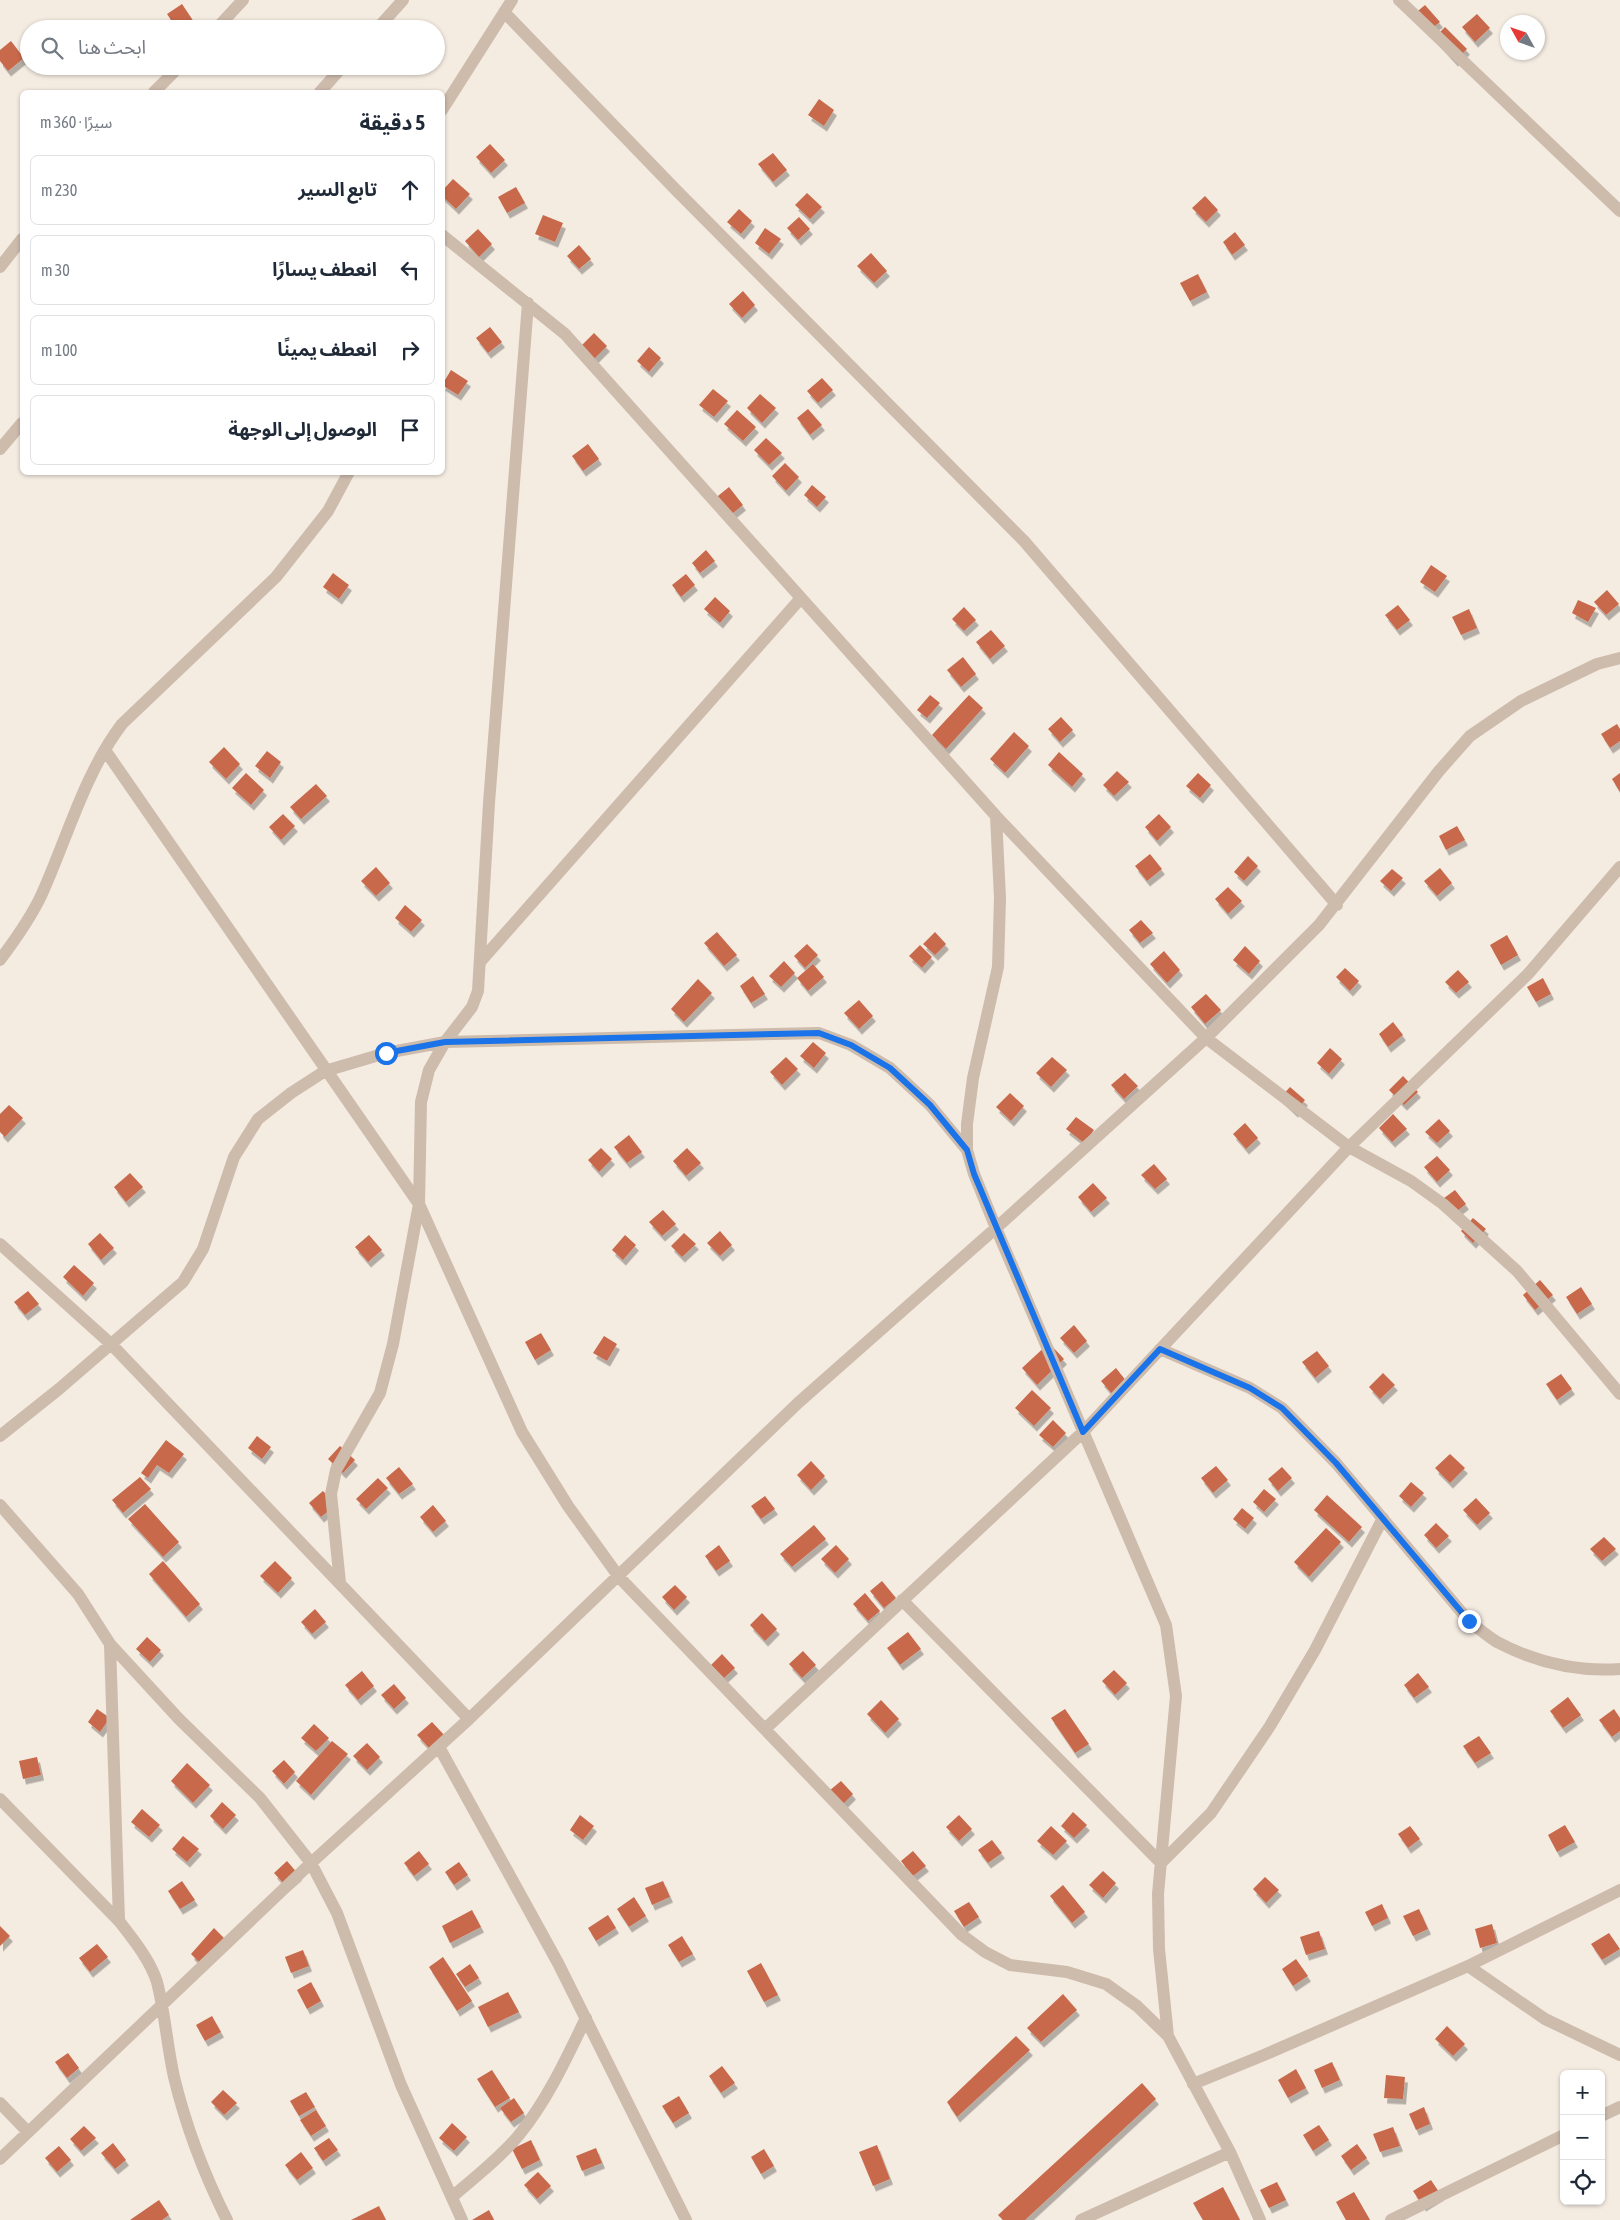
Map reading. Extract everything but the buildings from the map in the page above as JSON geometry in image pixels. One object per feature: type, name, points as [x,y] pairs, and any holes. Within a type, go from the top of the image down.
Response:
[{"type":"street","points":[[224,20],[243,0]]},
{"type":"street","points":[[385,20],[403,0]]},
{"type":"street","points":[[445,105],[512,0]]},
{"type":"street","points":[[1399,0],[1620,211]]},
{"type":"street","points":[[504,12],[684,198],[1024,541],[1337,905]]},
{"type":"street","points":[[156,90],[171,75]]},
{"type":"street","points":[[322,90],[336,75]]},
{"type":"street","points":[[445,236],[565,334],[996,816],[1206,1038],[1348,1147],[1411,1181],[1443,1204],[1517,1271],[1620,1394]]},
{"type":"street","points":[[0,267],[20,242]]},
{"type":"street","points":[[340,1583],[331,1494],[336,1470],[380,1393],[393,1344],[419,1204],[421,1102],[430,1070],[445,1042],[476,1000],[489,803],[528,303]]},
{"type":"street","points":[[0,449],[20,424]]},
{"type":"street","points":[[0,960],[20,934],[40,898],[105,750],[122,724],[276,577],[328,511],[347,475]]},
{"type":"street","points":[[480,962],[802,598]]},
{"type":"street","points":[[0,2159],[27,2131],[311,1863],[470,1719],[798,1403],[996,1228],[1206,1038],[1337,905],[1439,771],[1470,736],[1521,701],[1597,664],[1620,658]]},
{"type":"street","points":[[105,750],[325,1071],[419,1204],[522,1432],[568,1506],[619,1577],[962,1935],[985,1952],[1010,1965],[1067,1972],[1106,1984],[1138,2006],[1168,2036],[1230,2152],[1260,2220]]},
{"type":"street","points":[[996,816],[1000,898],[998,966],[973,1078],[967,1124],[967,1150],[974,1174],[996,1228],[1166,1625],[1176,1696],[1158,1894],[1159,1949],[1168,2036]]},
{"type":"street","points":[[764,1729],[1083,1432],[1348,1147],[1528,974],[1620,868]]},
{"type":"street","points":[[0,1436],[183,1282],[203,1249],[234,1157],[258,1119],[325,1071],[386,1053],[445,1042],[819,1033],[851,1045],[890,1068],[930,1105],[967,1150]]},
{"type":"street","points":[[0,1244],[111,1344],[470,1719]]},
{"type":"street","points":[[1160,1349],[1250,1388],[1282,1408],[1336,1463],[1469,1621],[1496,1641],[1537,1659],[1574,1668],[1620,1669]]},
{"type":"street","points":[[0,1505],[78,1594],[110,1644],[179,1718],[260,1798],[311,1863],[337,1914],[401,2085],[462,2220]]},
{"type":"street","points":[[1161,1863],[1211,1813],[1270,1726],[1315,1650],[1383,1518]]},
{"type":"street","points":[[902,1600],[1161,1863]]},
{"type":"street","points":[[110,1644],[119,1921]]},
{"type":"street","points":[[439,1747],[558,1963],[686,2220]]},
{"type":"street","points":[[0,1799],[119,1921],[148,1962],[156,1981],[174,2076],[189,2131],[207,2180],[227,2220]]},
{"type":"street","points":[[1193,2084],[1264,2056],[1468,1966],[1620,1890]]},
{"type":"street","points":[[1468,1966],[1545,2019],[1620,2056]]},
{"type":"street","points":[[452,2197],[500,2156],[519,2135],[549,2092],[586,2018]]},
{"type":"street","points":[[0,2103],[27,2131]]},
{"type":"street","points":[[1603,2115],[1620,2107]]},
{"type":"street","points":[[1391,2220],[1560,2137]]},
{"type":"street","points":[[1081,2220],[1230,2152]]},
{"type":"route","points":[[386,1053],[445,1042],[819,1033],[851,1045],[890,1068],[930,1105],[967,1150],[974,1174],[1083,1432],[1160,1349],[1250,1388],[1282,1408],[1336,1463],[1469,1621]]}]
